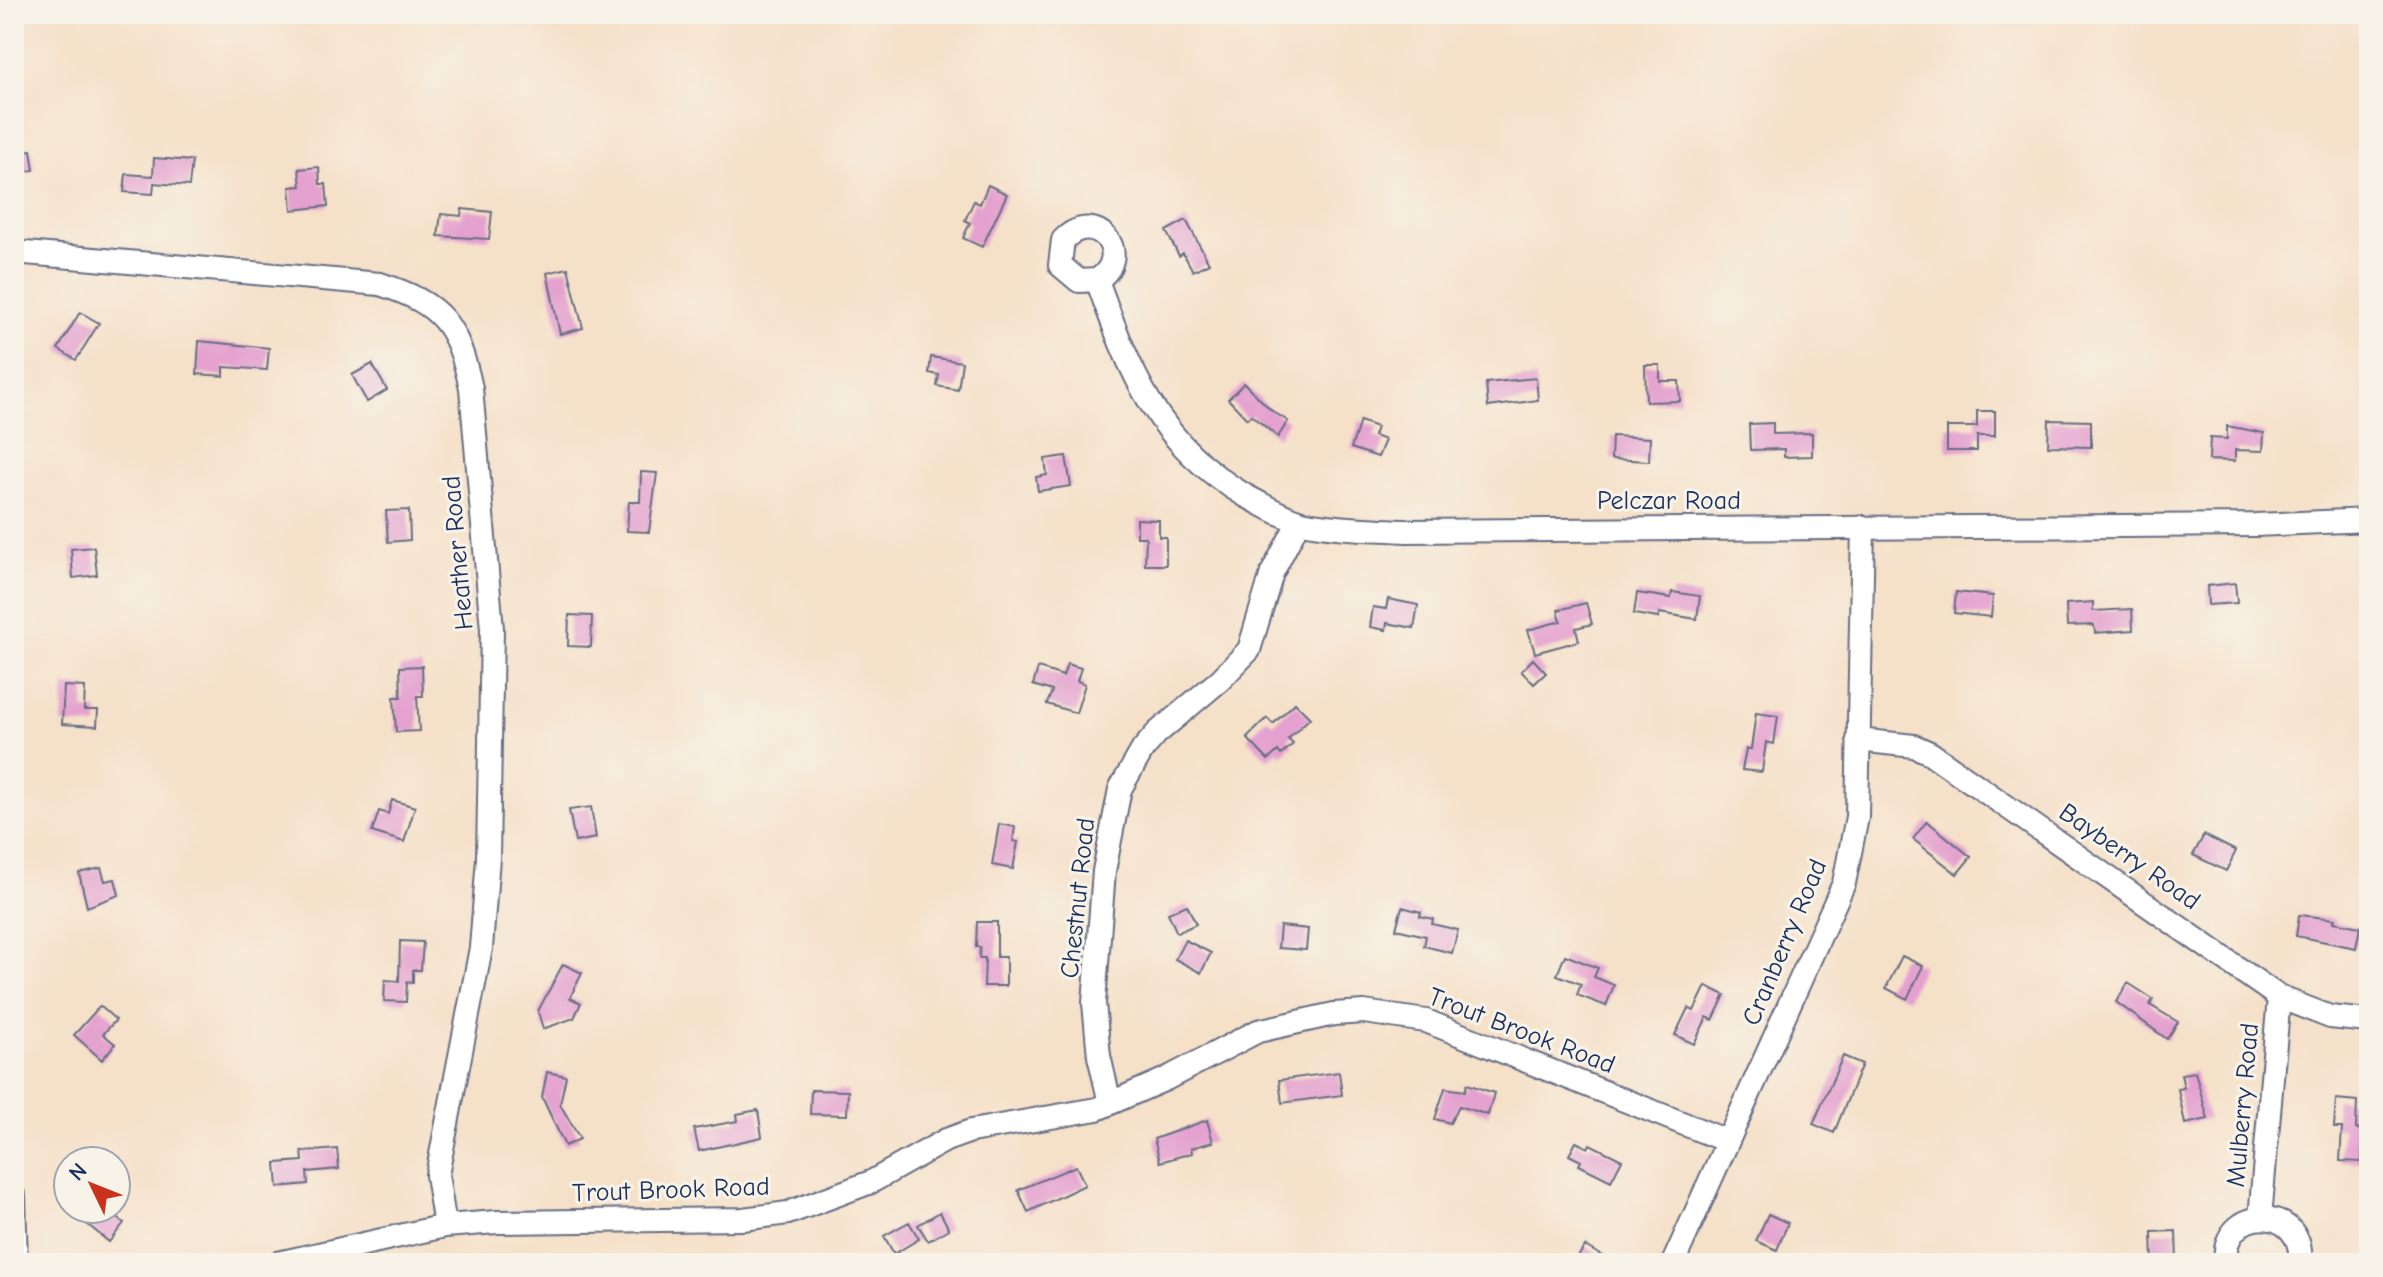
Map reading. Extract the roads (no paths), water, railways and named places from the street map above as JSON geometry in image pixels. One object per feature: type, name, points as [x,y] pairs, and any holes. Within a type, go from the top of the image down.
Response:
[{"type":"street","name":"Heather Road","points":[[14,252],[380,284],[417,296],[450,325],[463,353],[471,388],[492,629],[490,765],[481,948],[437,1175],[445,1226]]},
{"type":"street","name":"Pelczar Road","points":[[1097,280],[1124,357],[1156,416],[1175,439],[1224,481],[1269,508],[1299,521],[1406,531],[2255,525],[2369,520]]},
{"type":"street","name":"Chestnut Road","points":[[1110,1103],[1099,1056],[1094,1003],[1104,871],[1120,789],[1143,749],[1157,733],[1220,680],[1249,650],[1272,573],[1299,521]]},
{"type":"street","name":"Cranberry Road","points":[[1673,1263],[1844,883],[1857,817],[1863,527]]},
{"type":"street","name":"Bayberry Road","points":[[1858,740],[1914,746],[1930,753],[2279,997],[2330,1017],[2369,1021]]},
{"type":"street","name":"Mulberry Road","points":[[2260,1218],[2279,997]]},
{"type":"street","name":"Trout Brook Road","points":[[278,1263],[445,1226],[497,1222],[743,1219],[788,1213],[871,1182],[946,1140],[971,1131],[1083,1112],[1166,1079],[1258,1031],[1319,1017],[1364,1012],[1397,1015],[1455,1031],[1727,1141]]},
{"type":"street","points":[[14,1197],[16,1263]]},
{"type":"street","name":"Mulberry Road","points":[[2226,1263],[2228,1243],[2235,1231],[2260,1218],[2282,1223],[2293,1233],[2300,1246],[2300,1263]]}]
